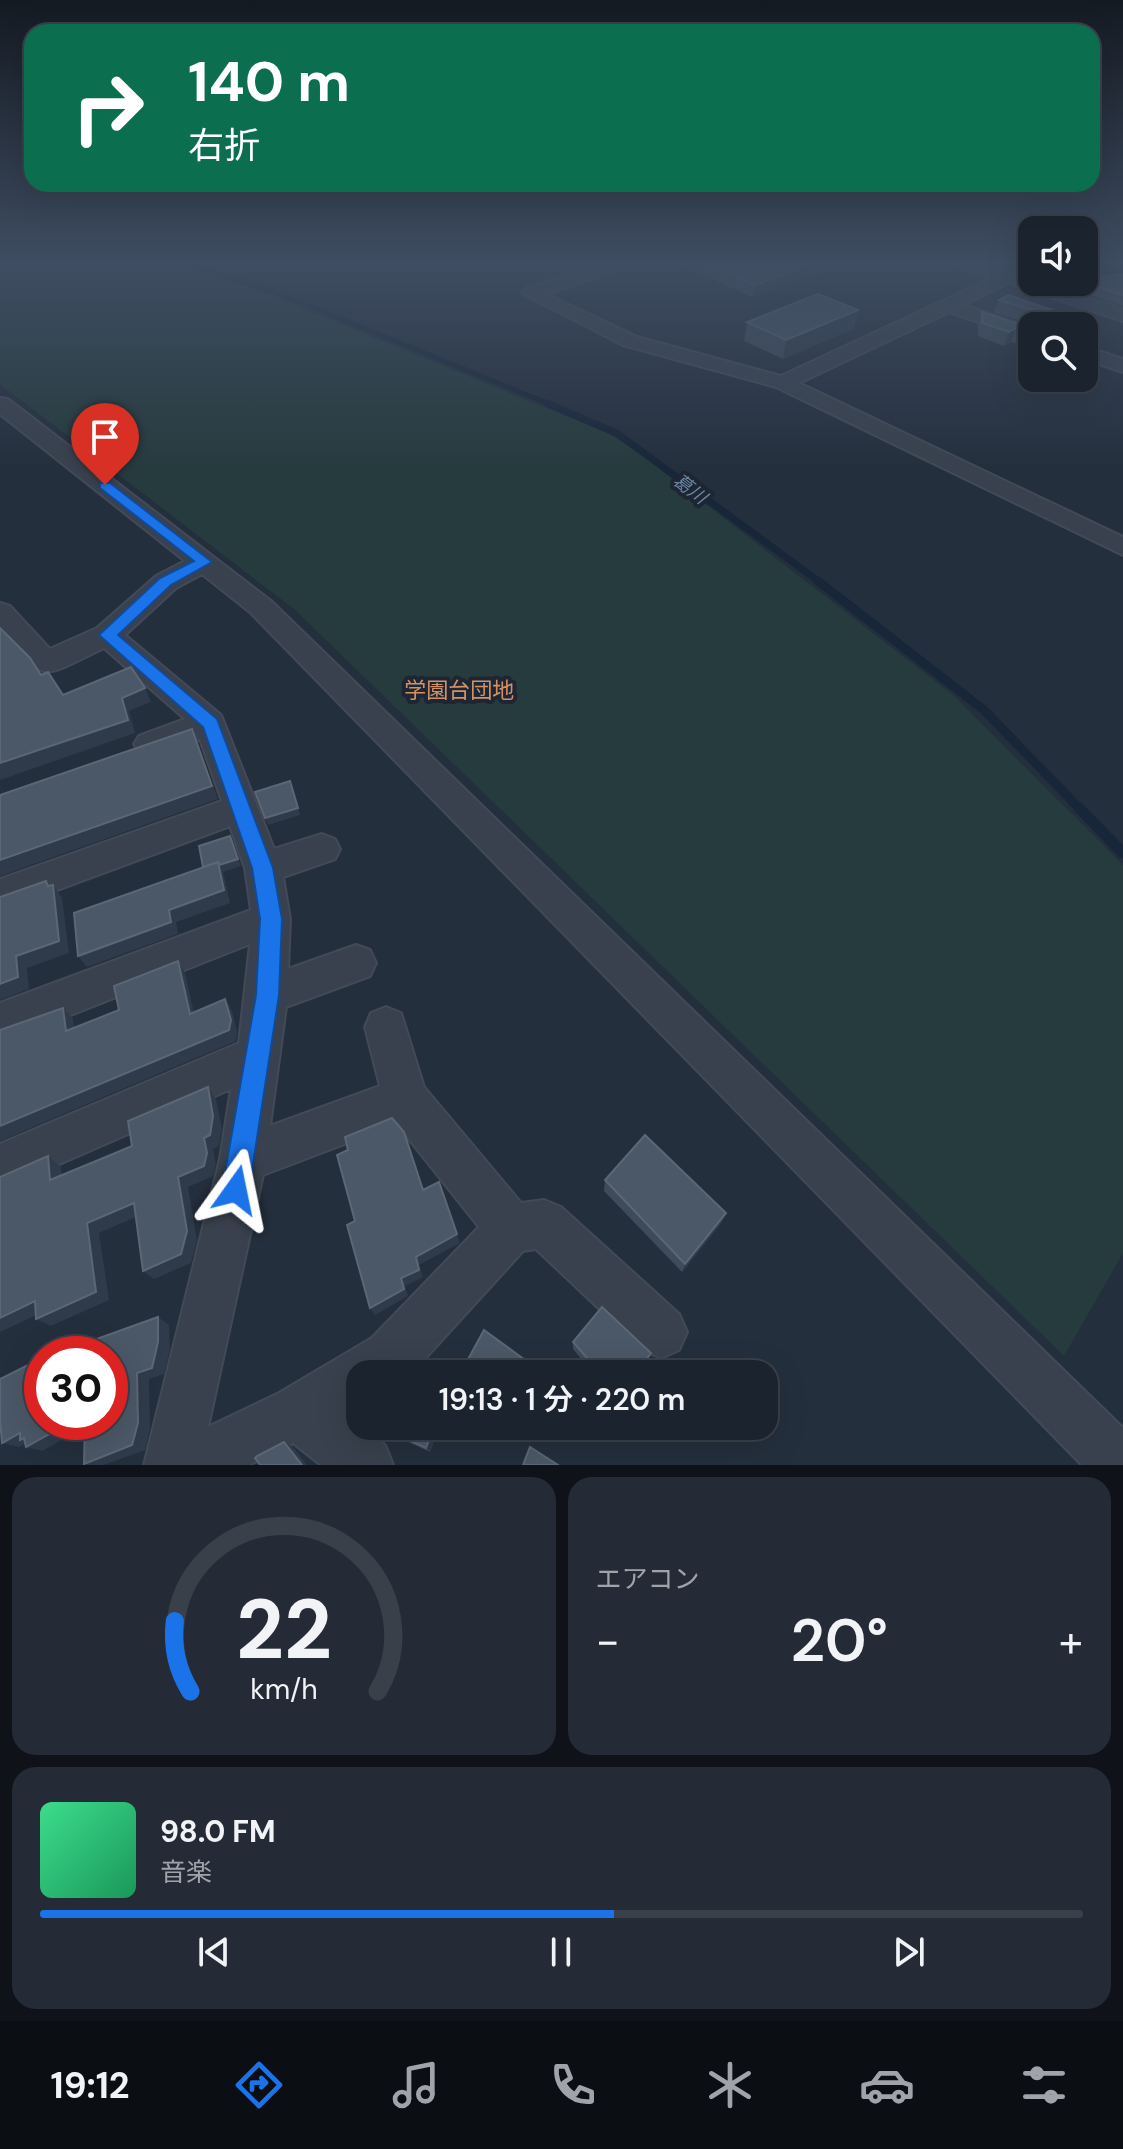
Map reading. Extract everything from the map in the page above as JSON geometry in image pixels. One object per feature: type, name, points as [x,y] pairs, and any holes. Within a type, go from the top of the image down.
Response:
[{"type":"street","points":[[612,332],[630,341],[783,383],[1123,547]]},
{"type":"street","points":[[783,383],[889,332]]},
{"type":"street","points":[[1098,357],[1123,366]]},
{"type":"street","points":[[0,404],[261,607],[1118,1458]]},
{"type":"street","points":[[0,612],[46,663],[107,635],[166,582],[204,562]]},
{"type":"street","points":[[107,635],[210,723],[263,868],[271,919],[267,995],[243,1159],[172,1465]]},
{"type":"street","points":[[121,755],[210,723]]},
{"type":"street","points":[[0,895],[242,808]]},
{"type":"street","points":[[263,868],[322,849]]},
{"type":"street","points":[[0,1023],[271,919]]},
{"type":"street","points":[[267,995],[356,963]]},
{"type":"street","points":[[386,1027],[405,1099],[511,1229]]},
{"type":"street","points":[[0,1167],[258,1056]]},
{"type":"street","points":[[243,1159],[405,1099]]},
{"type":"street","points":[[386,1360],[511,1229],[544,1224],[661,1332]]},
{"type":"street","points":[[190,1465],[298,1412],[346,1383]]},
{"type":"street","points":[[298,1412],[365,1465]]},
{"type":"green space","points":[[0,332],[361,332],[610,434],[646,458],[952,694],[1123,865],[1123,1253],[1064,1356],[294,609],[0,384]]},
{"type":"building","points":[[769,332],[804,332],[786,340]]},
{"type":"building","points":[[0,628],[30,658],[41,675],[48,672],[63,695],[131,667],[145,688],[122,698],[128,720],[0,763]]},
{"type":"building","points":[[192,729],[212,786],[0,860],[0,795]]},
{"type":"building","points":[[290,781],[298,808],[265,818],[255,792]]},
{"type":"building","points":[[230,836],[238,859],[203,867],[199,846]]},
{"type":"building","points":[[218,862],[224,890],[169,910],[171,922],[78,956],[74,913]]},
{"type":"building","points":[[46,881],[48,886],[53,885],[59,941],[16,956],[18,977],[0,984],[0,897]]},
{"type":"building","points":[[178,961],[190,1014],[225,999],[231,1020],[229,1030],[0,1126],[0,1030],[63,1008],[66,1031],[119,1010],[114,986]]},
{"type":"building","points":[[208,1087],[213,1116],[210,1135],[204,1138],[207,1153],[204,1166],[178,1177],[187,1231],[181,1254],[143,1271],[134,1203],[87,1223],[96,1292],[36,1319],[35,1301],[0,1318],[0,1177],[48,1156],[50,1180],[132,1146],[128,1121]]},
{"type":"building","points":[[392,1118],[404,1132],[423,1190],[439,1182],[457,1234],[416,1257],[419,1270],[401,1278],[404,1289],[370,1308],[347,1225],[355,1221],[337,1155],[348,1150],[345,1137]]},
{"type":"building","points":[[645,1135],[726,1213],[685,1264],[605,1180]]},
{"type":"building","points":[[602,1307],[651,1353],[646,1360],[589,1360],[573,1342]]},
{"type":"building","points":[[158,1317],[158,1342],[152,1368],[137,1373],[138,1423],[132,1445],[84,1464],[85,1440],[128,1440],[128,1336],[105,1336]]},
{"type":"building","points":[[484,1330],[525,1360],[468,1360]]},
{"type":"building","points":[[24,1367],[24,1438],[20,1440],[20,1433],[2,1443],[0,1379]]},
{"type":"building","points":[[24,1440],[39,1440],[26,1447]]},
{"type":"building","points":[[409,1440],[429,1440],[426,1448]]},
{"type":"building","points":[[284,1442],[302,1465],[260,1465],[255,1458],[257,1456]]},
{"type":"building","points":[[530,1447],[558,1465],[523,1465]]},
{"type":"waterway","name":"葛川","points":[[374,332],[552,405]]},
{"type":"waterway","name":"葛川","points":[[547,403],[618,434],[821,583]]},
{"type":"waterway","name":"葛川","points":[[818,581],[984,710],[1081,810]]},
{"type":"waterway","name":"葛川","points":[[1079,808],[1123,853]]},
{"type":"district","name":"学園台団地","points":[[459,690]]},
{"type":"route","points":[[105,485],[204,562],[166,582],[107,635],[210,723],[263,868],[271,919],[267,995],[236,1190]]}]
